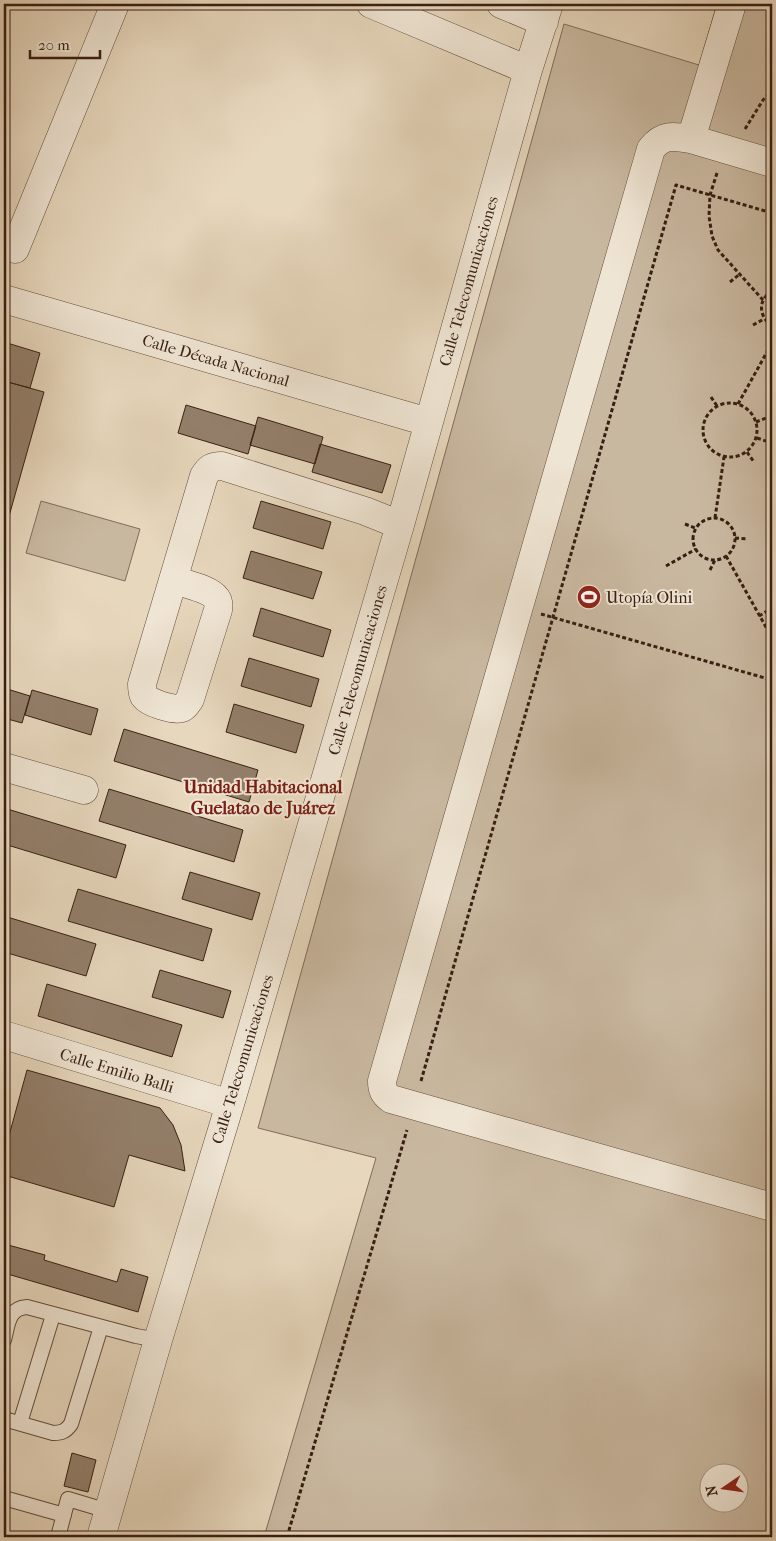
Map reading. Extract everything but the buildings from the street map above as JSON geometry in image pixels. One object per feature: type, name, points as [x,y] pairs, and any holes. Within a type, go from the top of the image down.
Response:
[{"type":"street","points":[[15,249],[115,4]]},
{"type":"street","points":[[371,4],[528,70]]},
{"type":"street","points":[[501,4],[546,13]]},
{"type":"street","points":[[691,139],[732,4]]},
{"type":"street","name":"Calle Telecomunicaciones","points":[[101,1537],[400,525],[528,70],[546,13]]},
{"type":"street","points":[[772,163],[691,139],[672,137],[658,140],[651,149],[382,1081],[385,1095],[391,1099],[772,1208]]},
{"type":"street","name":"Calle Década Nacional","points":[[4,299],[428,422]]},
{"type":"street","points":[[174,580],[204,476],[214,466],[222,466],[355,508],[400,525]]},
{"type":"street","points":[[4,768],[84,790]]},
{"type":"street","name":"Calle Emilio Balli","points":[[4,1035],[230,1104]]},
{"type":"lane","points":[[4,1340],[13,1311],[27,1308],[158,1340]]},
{"type":"lane","points":[[20,1423],[53,1315]]},
{"type":"lane","points":[[4,1418],[53,1433],[60,1433],[66,1430],[70,1424],[101,1327]]},
{"type":"lane","points":[[4,1498],[64,1515]]},
{"type":"lane","points":[[58,1537],[68,1500],[108,1511]]},
{"type":"path","points":[[763,300],[718,250],[712,236],[709,216],[710,195],[728,150],[743,132],[763,100],[772,91]]},
{"type":"path","points":[[288,1537],[414,1106],[676,185],[772,213]]},
{"type":"path","points":[[730,282],[740,274]]},
{"type":"path","points":[[772,291],[763,300],[761,310],[764,319],[772,326]]},
{"type":"path","points":[[753,325],[764,319]]},
{"type":"path","points":[[738,404],[772,343]]},
{"type":"path","points":[[711,397],[716,406]]},
{"type":"path","points":[[726,403],[738,404],[748,409],[755,417],[758,427],[757,438],[747,452],[734,458],[724,457],[712,451],[705,441],[702,429],[706,417],[716,406],[726,403]]},
{"type":"path","points":[[756,422],[771,416]]},
{"type":"path","points":[[757,438],[772,443]]},
{"type":"path","points":[[747,452],[754,462]]},
{"type":"path","points":[[715,518],[724,457]]},
{"type":"path","points":[[715,518],[724,521],[732,528],[734,538],[732,548],[726,556],[715,560],[704,558],[696,550],[693,539],[695,528],[704,520],[715,518]]},
{"type":"path","points":[[685,524],[695,528]]},
{"type":"path","points":[[734,538],[748,539]]},
{"type":"path","points":[[666,566],[696,550]]},
{"type":"path","points":[[520,606],[772,680],[772,636],[726,556]]},
{"type":"path","points":[[710,570],[715,560]]},
{"type":"path","points":[[759,616],[769,610]]},
{"type":"shaded area","name":"Utopía Olini","points":[[717,4],[772,4],[772,1537],[264,1537],[376,1158],[258,1128],[564,24],[699,65]]},
{"type":"shaded area","points":[[41,501],[140,529],[125,581],[26,553]]},
{"type":"place","name":"Utopía Olini","points":[[589,597]]},
{"type":"district","name":"Unidad Habitacional Guelatao de Juárez","points":[[263,798]]}]
